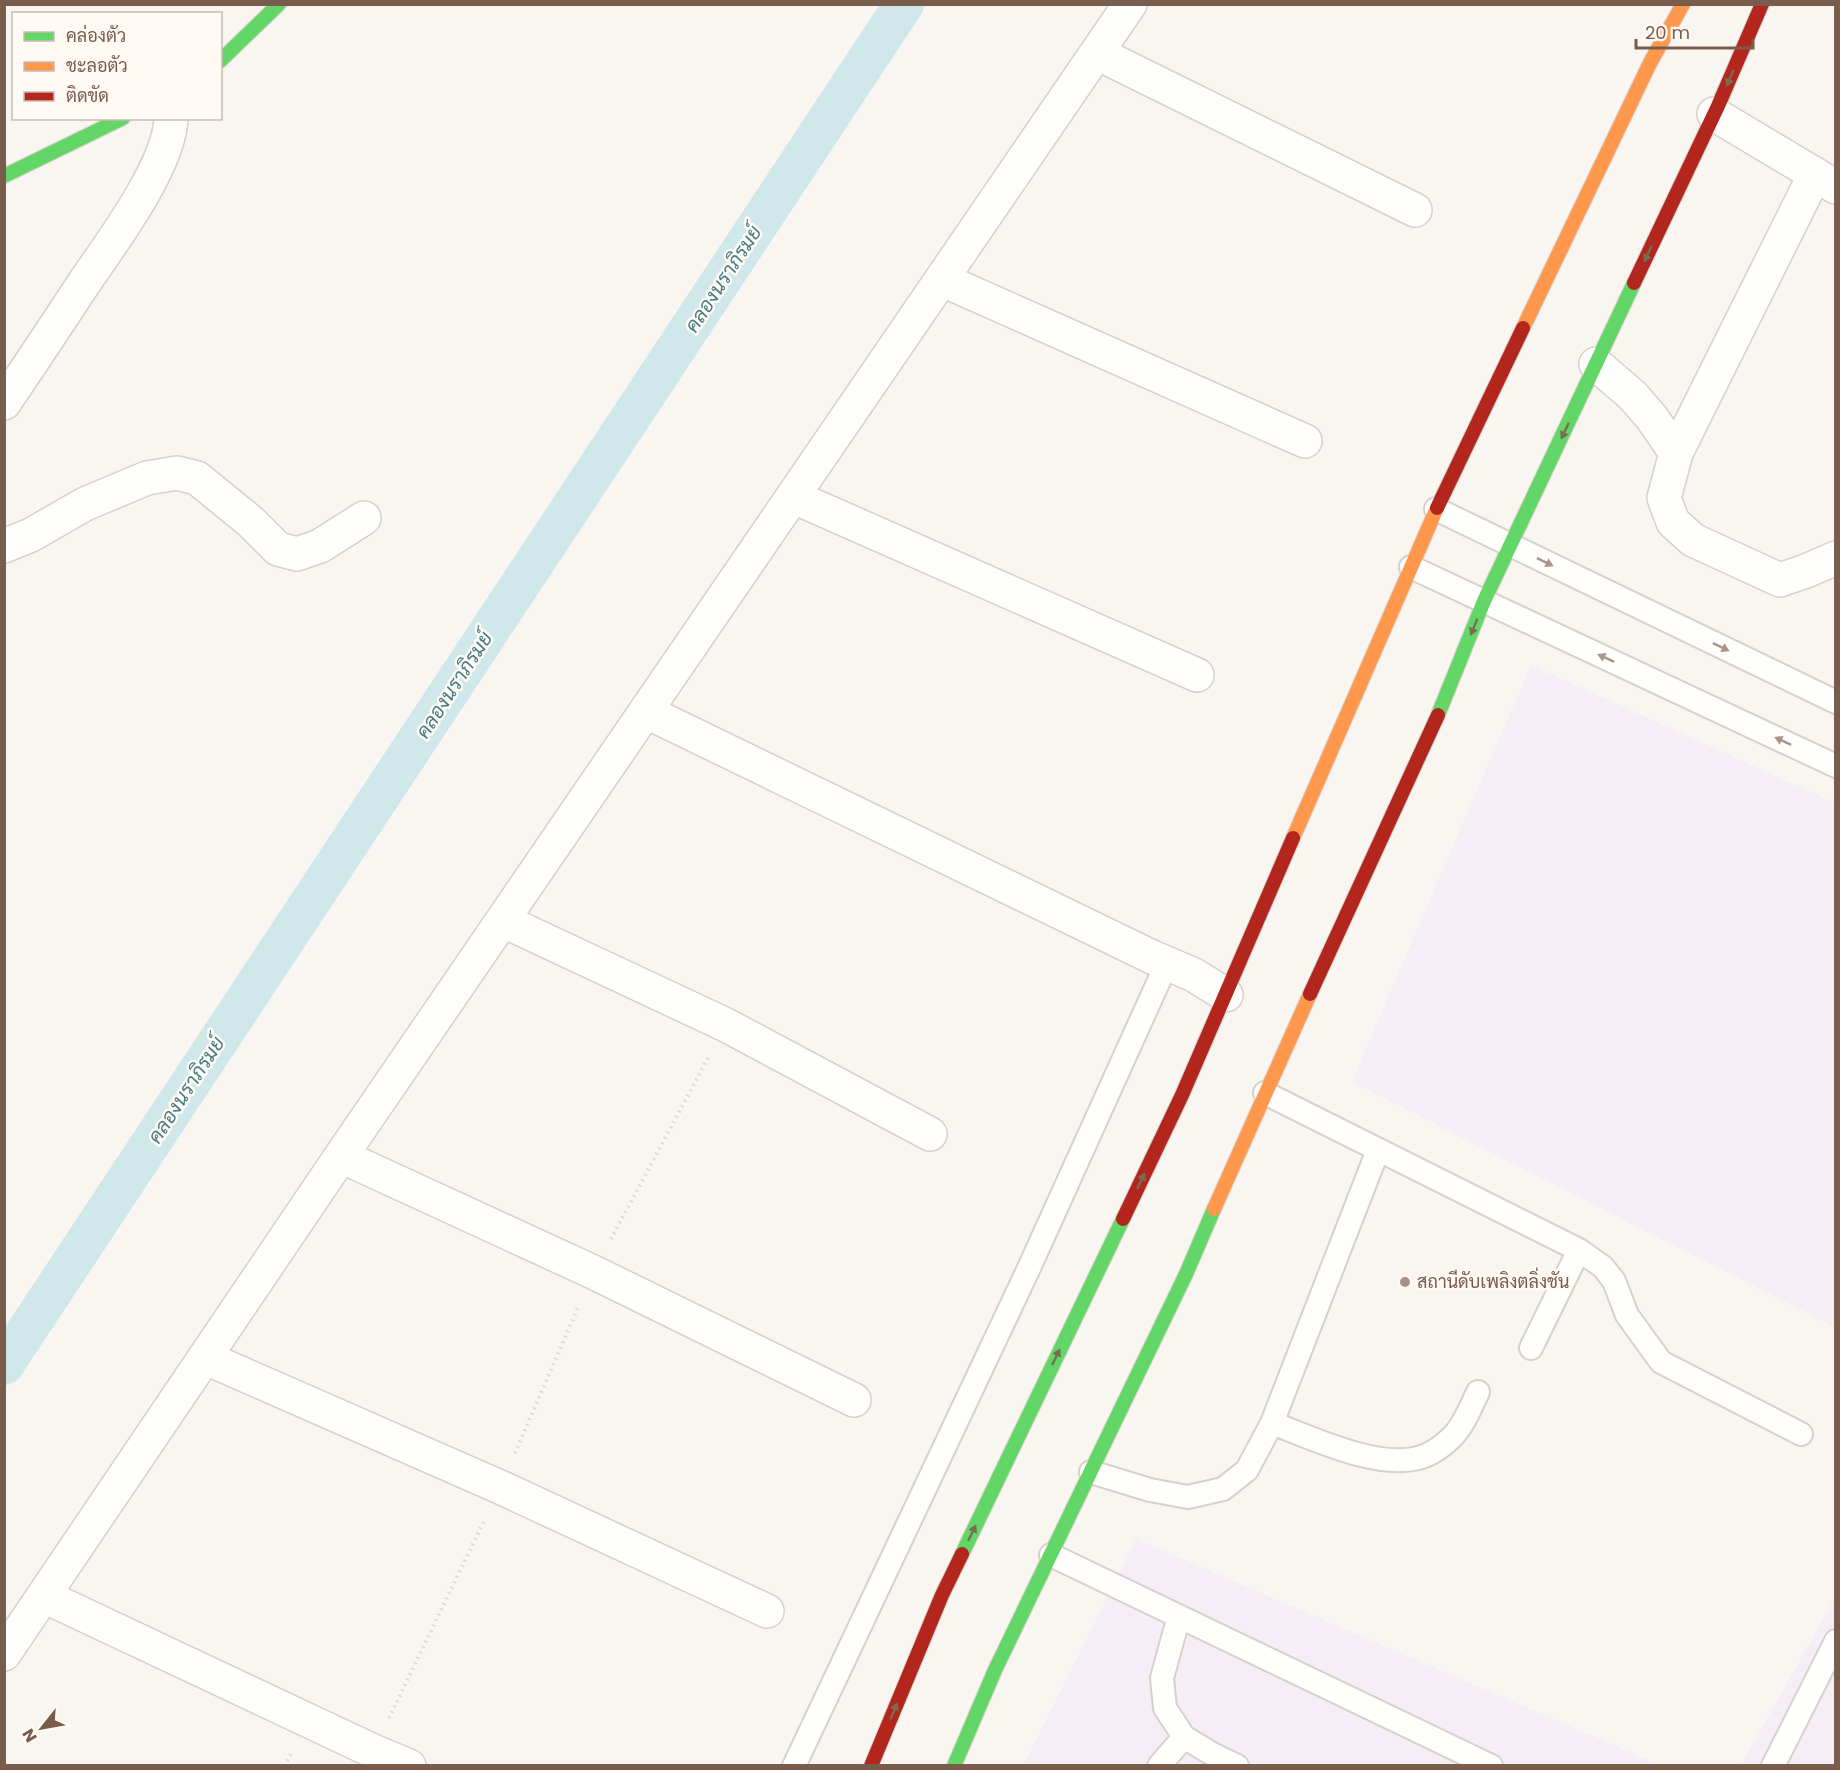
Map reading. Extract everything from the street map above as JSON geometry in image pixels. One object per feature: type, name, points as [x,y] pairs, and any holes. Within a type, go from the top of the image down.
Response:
[{"type":"street","points":[[222,59],[279,4]]},
{"type":"street","points":[[4,1653],[341,1156],[1130,4]]},
{"type":"street","points":[[871,1766],[942,1595],[1182,1095],[1436,509],[1650,63],[1683,4]]},
{"type":"street","points":[[954,1766],[995,1670],[1186,1275],[1265,1094],[1436,720],[1484,601],[1714,114],[1762,4]]},
{"type":"street","points":[[1097,53],[1415,210]]},
{"type":"street","points":[[1714,114],[1825,181],[1676,453],[1664,498],[1673,522],[1693,540],[1780,580],[1836,558]]},
{"type":"street","points":[[4,176],[119,120]]},
{"type":"street","points":[[4,403],[123,226],[148,184],[170,135],[171,120]]},
{"type":"street","points":[[942,279],[1305,441]]},
{"type":"street","points":[[1596,364],[1633,396],[1652,418],[1676,453]]},
{"type":"street","points":[[4,546],[31,535],[85,504],[147,478],[177,473],[197,478],[251,522],[278,549],[297,554],[320,546],[364,518]]},
{"type":"street","points":[[794,497],[1197,675]]},
{"type":"street","points":[[647,712],[1194,975],[1226,995]]},
{"type":"street","points":[[504,921],[726,1025],[930,1134]]},
{"type":"street","points":[[341,1156],[593,1272],[854,1400]]},
{"type":"street","points":[[206,1358],[500,1487],[767,1611]]},
{"type":"street","points":[[44,1596],[409,1766]]},
{"type":"lane","points":[[1436,509],[1836,702]]},
{"type":"lane","points":[[1411,567],[1836,766]]},
{"type":"lane","points":[[794,1766],[1029,1268],[1167,963]]},
{"type":"lane","points":[[1265,1094],[1579,1250],[1603,1267],[1614,1281],[1627,1315],[1661,1362],[1801,1434]]},
{"type":"lane","points":[[1091,1472],[1150,1490],[1188,1497],[1223,1490],[1247,1470],[1272,1423],[1378,1150]]},
{"type":"lane","points":[[1531,1348],[1579,1250]]},
{"type":"lane","points":[[1272,1423],[1363,1456],[1404,1461],[1421,1458],[1442,1446],[1455,1435],[1478,1392]]},
{"type":"lane","points":[[1051,1555],[1491,1766]]},
{"type":"lane","points":[[1179,1616],[1162,1678],[1165,1708],[1185,1737],[1237,1766]]},
{"type":"lane","points":[[1773,1766],[1836,1641]]},
{"type":"lane","points":[[1159,1766],[1185,1737]]},
{"type":"path","points":[[373,1751],[500,1487],[593,1272],[726,1025]]},
{"type":"shaded area","points":[[1531,665],[1835,803],[1835,1327],[1352,1082]]},
{"type":"shaded area","points":[[1136,1539],[1660,1765],[1023,1766]]},
{"type":"shaded area","points":[[1835,1598],[1835,1765],[1741,1765]]},
{"type":"waterway","name":"คลองนราภิรมย์","points":[[4,1365],[904,4]]},
{"type":"traffic: fast","points":[[222,59],[279,4]]},
{"type":"traffic: fast","points":[[4,176],[119,120]]},
{"type":"traffic: fast","points":[[1438,715],[1484,601],[1634,283]]},
{"type":"traffic: fast","points":[[954,1766],[995,1670],[1186,1274],[1214,1209]]},
{"type":"traffic: fast","points":[[962,1554],[1123,1219]]},
{"type":"traffic: slow","points":[[1523,328],[1650,63],[1683,4]]},
{"type":"traffic: slow","points":[[1293,838],[1437,508]]},
{"type":"traffic: slow","points":[[1214,1209],[1310,994]]},
{"type":"traffic: jam","points":[[1634,283],[1718,106],[1762,4]]},
{"type":"traffic: jam","points":[[1437,508],[1523,328]]},
{"type":"traffic: jam","points":[[1310,994],[1438,715]]},
{"type":"traffic: jam","points":[[1123,1219],[1182,1095],[1293,838]]},
{"type":"traffic: jam","points":[[871,1766],[942,1595],[962,1554]]},
{"type":"place","name":"สถานีดับเพลิงตลิ่งชัน","points":[[1405,1282]]}]
